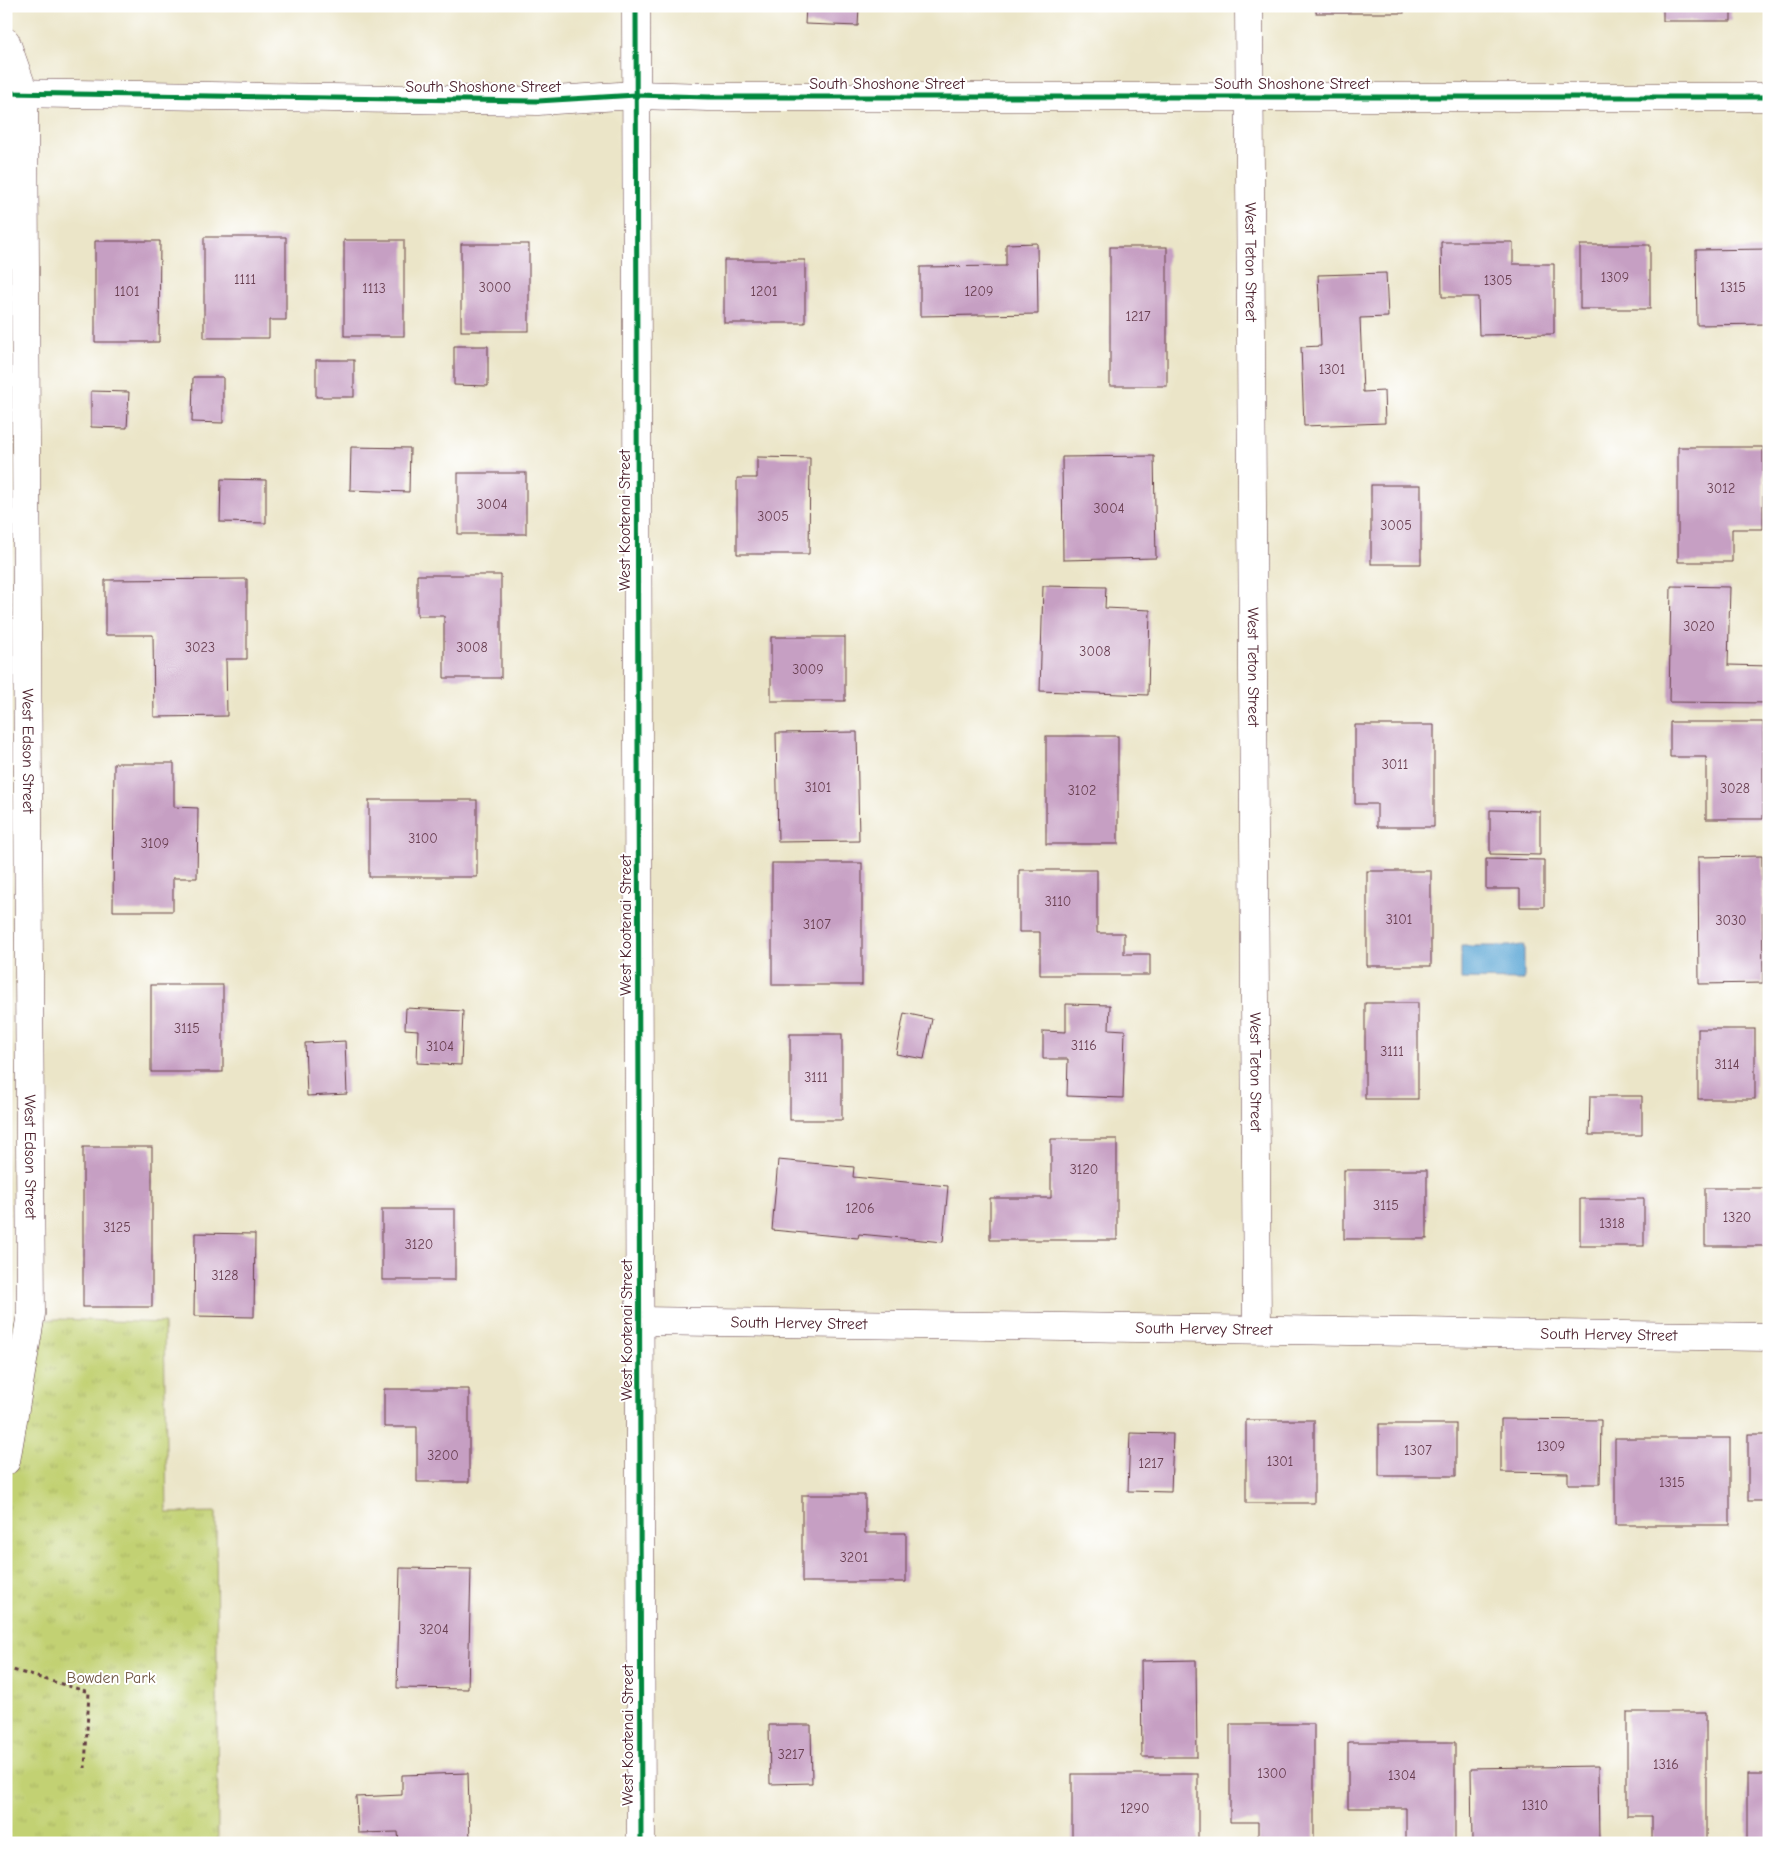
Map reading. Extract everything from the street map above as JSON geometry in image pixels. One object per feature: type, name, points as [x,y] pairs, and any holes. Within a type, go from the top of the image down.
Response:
[{"type":"street","name":"West Kootenai Street","points":[[636,6],[641,1843]]},
{"type":"street","name":"West Teton Street","points":[[1249,6],[1257,1329]]},
{"type":"street","name":"West Edson Street","points":[[6,42],[15,93],[18,1080],[31,1314],[6,1461]]},
{"type":"street","name":"South Shoshone Street","points":[[15,93],[538,101],[636,95],[708,97],[1769,97]]},
{"type":"street","name":"South Hervey Street","points":[[639,1321],[1769,1337]]},
{"type":"path","points":[[6,1668],[89,1692],[85,1768]]},
{"type":"green space","name":"Bowden Park","points":[[58,1319],[164,1323],[167,1513],[216,1512],[218,1843],[6,1843],[6,1321]]},
{"type":"water","points":[[1461,946],[1524,946],[1524,980],[1461,979]]},
{"type":"building","points":[[806,6],[859,6],[858,26],[805,24]]},
{"type":"building","points":[[1316,6],[1404,6],[1404,13],[1316,13]]},
{"type":"building","points":[[1663,6],[1731,6],[1731,21],[1663,21]]},
{"type":"building","points":[[204,237],[286,237],[286,320],[269,320],[269,338],[204,338]]},
{"type":"building","points":[[344,240],[404,240],[404,336],[344,336]]},
{"type":"building","points":[[95,241],[160,241],[159,342],[95,342]]},
{"type":"building","points":[[1441,242],[1513,242],[1513,264],[1554,264],[1554,334],[1479,335],[1478,297],[1442,297]]},
{"type":"building","points":[[1037,243],[1038,314],[920,316],[920,267],[1006,266],[1006,244]]},
{"type":"building","points":[[461,244],[529,244],[529,331],[461,331]]},
{"type":"building","points":[[1580,245],[1650,245],[1650,309],[1580,309]]},
{"type":"building","points":[[1110,247],[1167,247],[1167,386],[1110,386]]},
{"type":"building","points":[[1769,249],[1769,324],[1697,325],[1696,250]]},
{"type":"building","points":[[724,260],[805,260],[805,323],[724,323]]},
{"type":"building","points":[[1386,273],[1388,317],[1360,318],[1363,392],[1384,391],[1385,423],[1304,426],[1301,347],[1321,346],[1318,275]]},
{"type":"building","points":[[454,346],[488,346],[488,386],[454,385]]},
{"type":"building","points":[[316,360],[354,360],[354,397],[316,397]]},
{"type":"building","points":[[193,377],[223,377],[223,423],[192,422]]},
{"type":"building","points":[[91,391],[129,392],[127,428],[91,427]]},
{"type":"building","points":[[351,447],[410,448],[409,492],[350,490]]},
{"type":"building","points":[[1678,447],[1763,447],[1763,529],[1732,529],[1732,562],[1678,562]]},
{"type":"building","points":[[1154,456],[1156,558],[1063,560],[1062,457]]},
{"type":"building","points":[[757,457],[810,458],[809,554],[737,554],[737,478],[757,478]]},
{"type":"building","points":[[458,473],[526,473],[526,534],[458,534]]},
{"type":"building","points":[[221,479],[266,480],[266,523],[220,522]]},
{"type":"building","points":[[1371,485],[1421,485],[1421,564],[1371,564]]},
{"type":"building","points":[[417,575],[501,575],[501,678],[444,678],[444,616],[417,616]]},
{"type":"building","points":[[247,579],[247,659],[226,659],[227,716],[154,717],[153,635],[105,635],[105,580]]},
{"type":"building","points":[[1043,586],[1106,587],[1105,608],[1150,610],[1148,695],[1040,691]]},
{"type":"building","points":[[1671,586],[1730,587],[1728,665],[1769,666],[1769,703],[1669,702]]},
{"type":"building","points":[[771,637],[845,637],[845,701],[771,701]]},
{"type":"building","points":[[1670,722],[1763,722],[1763,819],[1706,819],[1706,757],[1670,757]]},
{"type":"building","points":[[1355,725],[1434,725],[1434,827],[1377,827],[1377,804],[1355,804]]},
{"type":"building","points":[[857,732],[859,841],[778,842],[776,733]]},
{"type":"building","points":[[1046,736],[1118,736],[1118,844],[1046,844]]},
{"type":"building","points":[[114,763],[174,763],[174,807],[198,808],[197,878],[173,878],[173,911],[113,911]]},
{"type":"building","points":[[369,800],[477,800],[477,877],[369,877]]},
{"type":"building","points":[[1490,810],[1540,811],[1540,855],[1490,854]]},
{"type":"building","points":[[1762,856],[1763,983],[1699,984],[1698,857]]},
{"type":"building","points":[[1486,859],[1544,860],[1544,907],[1520,907],[1520,889],[1486,889]]},
{"type":"building","points":[[772,863],[862,863],[862,985],[772,985]]},
{"type":"building","points":[[1019,870],[1097,870],[1097,933],[1124,933],[1124,954],[1150,954],[1150,975],[1040,975],[1040,932],[1019,932]]},
{"type":"building","points":[[1367,871],[1431,871],[1431,966],[1367,966]]},
{"type":"building","points":[[151,985],[223,985],[223,1072],[151,1072]]},
{"type":"building","points":[[1365,1003],[1418,1003],[1418,1099],[1365,1099]]},
{"type":"building","points":[[1066,1004],[1110,1005],[1109,1029],[1125,1030],[1123,1098],[1067,1096],[1068,1059],[1043,1059],[1043,1031],[1066,1032]]},
{"type":"building","points":[[406,1008],[463,1011],[461,1065],[417,1063],[418,1030],[405,1029]]},
{"type":"building","points":[[904,1013],[932,1019],[924,1059],[896,1054]]},
{"type":"building","points":[[1698,1029],[1755,1029],[1755,1099],[1698,1099]]},
{"type":"building","points":[[790,1034],[842,1034],[842,1120],[790,1120]]},
{"type":"building","points":[[345,1041],[347,1094],[307,1096],[305,1043]]},
{"type":"building","points":[[1590,1096],[1642,1096],[1642,1135],[1589,1135]]},
{"type":"building","points":[[1051,1139],[1117,1139],[1117,1240],[990,1240],[990,1198],[1051,1198]]},
{"type":"building","points":[[83,1147],[152,1147],[152,1307],[83,1307]]},
{"type":"building","points":[[778,1160],[854,1167],[853,1177],[948,1186],[943,1242],[859,1234],[858,1238],[772,1230]]},
{"type":"building","points":[[1344,1170],[1427,1170],[1427,1239],[1344,1239]]},
{"type":"building","points":[[1705,1188],[1769,1188],[1769,1246],[1705,1246]]},
{"type":"building","points":[[1580,1199],[1644,1199],[1644,1246],[1580,1246]]},
{"type":"building","points":[[382,1209],[455,1209],[455,1280],[382,1280]]},
{"type":"building","points":[[195,1233],[255,1234],[254,1317],[194,1316]]},
{"type":"building","points":[[384,1389],[469,1389],[469,1482],[417,1482],[417,1427],[384,1427]]},
{"type":"building","points":[[1501,1419],[1601,1420],[1600,1484],[1568,1484],[1568,1473],[1501,1472]]},
{"type":"building","points":[[1246,1420],[1314,1420],[1314,1503],[1246,1503]]},
{"type":"building","points":[[1379,1424],[1456,1424],[1456,1476],[1379,1476]]},
{"type":"building","points":[[1130,1433],[1173,1434],[1171,1492],[1128,1491]]},
{"type":"building","points":[[1748,1434],[1769,1434],[1769,1501],[1748,1501]]},
{"type":"building","points":[[1615,1438],[1730,1438],[1730,1525],[1615,1525]]},
{"type":"building","points":[[802,1495],[865,1495],[865,1533],[906,1533],[906,1582],[802,1582]]},
{"type":"building","points":[[400,1568],[471,1569],[468,1689],[397,1688]]},
{"type":"building","points":[[1196,1660],[1197,1757],[1142,1757],[1141,1661]]},
{"type":"building","points":[[1627,1712],[1706,1712],[1706,1843],[1652,1843],[1652,1816],[1627,1816]]},
{"type":"building","points":[[1230,1724],[1314,1724],[1314,1843],[1258,1843],[1258,1822],[1230,1822]]},
{"type":"building","points":[[769,1725],[811,1725],[812,1783],[770,1784]]},
{"type":"building","points":[[1348,1742],[1455,1742],[1455,1843],[1406,1843],[1406,1808],[1348,1808]]},
{"type":"building","points":[[1598,1766],[1599,1842],[1472,1843],[1471,1768]]},
{"type":"building","points":[[468,1773],[470,1843],[399,1843],[398,1832],[358,1833],[356,1797],[402,1795],[402,1775]]},
{"type":"building","points":[[1072,1774],[1198,1774],[1198,1843],[1072,1843]]},
{"type":"building","points":[[1747,1774],[1769,1774],[1769,1843],[1747,1843]]},
{"type":"cycle path","points":[[636,6],[641,1843]]},
{"type":"cycle path","points":[[6,93],[538,101],[636,95],[708,97],[1769,97]]}]
